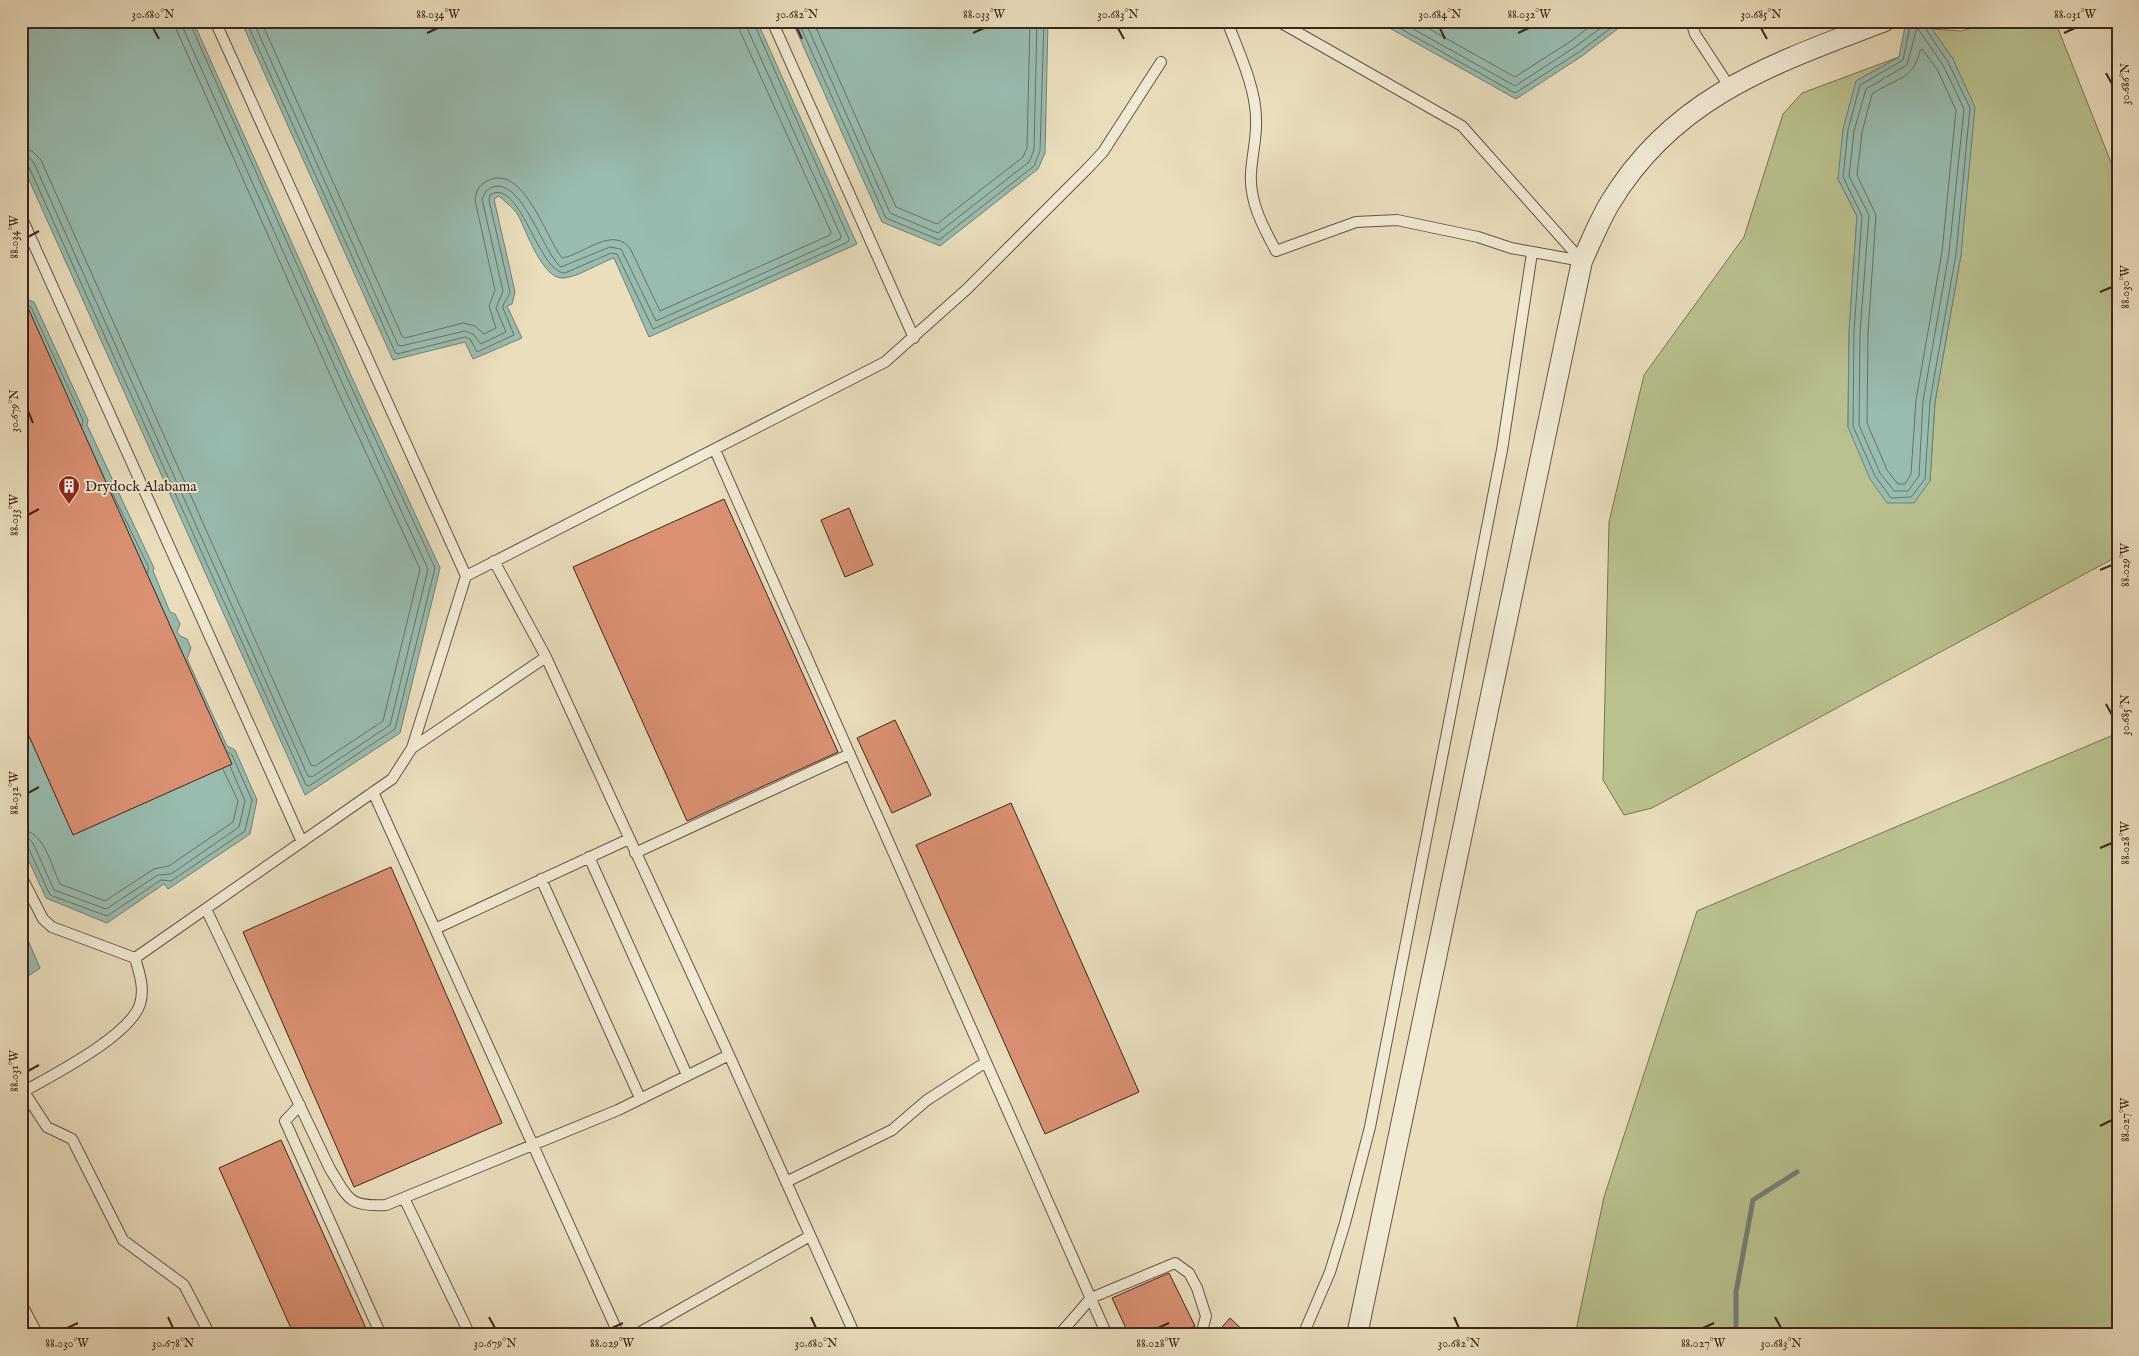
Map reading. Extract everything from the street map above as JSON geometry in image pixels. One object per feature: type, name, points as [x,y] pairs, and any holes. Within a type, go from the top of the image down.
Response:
[{"type":"street","points":[[1357,1335],[1582,261],[1610,203],[1650,150],[1678,122],[1730,86],[1784,60],[1884,21]]},
{"type":"lane","points":[[135,958],[392,779],[412,748],[466,576],[215,21]]},
{"type":"lane","points":[[772,21],[914,338]]},
{"type":"lane","points":[[1226,21],[1250,84],[1256,119],[1251,193],[1261,220],[1276,251],[1356,222],[1397,220],[1478,237],[1532,253],[1582,261]]},
{"type":"lane","points":[[1282,21],[1283,24],[1462,126],[1582,261]]},
{"type":"lane","points":[[1691,21],[1695,34],[1730,86]]},
{"type":"lane","points":[[466,576],[885,362],[967,289],[1098,158],[1161,62]]},
{"type":"lane","points":[[21,216],[302,842]]},
{"type":"lane","points":[[1303,1335],[1330,1272],[1370,1127],[1502,450],[1532,253]]},
{"type":"lane","points":[[715,450],[1107,1335]]},
{"type":"lane","points":[[494,561],[546,657],[855,1335]]},
{"type":"lane","points":[[412,748],[546,657]]},
{"type":"lane","points":[[635,853],[850,754]]},
{"type":"lane","points":[[373,792],[619,1335]]},
{"type":"lane","points":[[435,929],[629,838]]},
{"type":"lane","points":[[590,857],[687,1075]]},
{"type":"lane","points":[[21,876],[43,919],[52,927],[135,958]]},
{"type":"lane","points":[[541,879],[640,1098]]},
{"type":"lane","points":[[206,909],[330,1169],[349,1199],[365,1206],[386,1205],[534,1146],[729,1055]]},
{"type":"lane","points":[[135,958],[142,984],[140,1004],[127,1025],[98,1047],[23,1092],[47,1127],[72,1139],[123,1240],[184,1285],[210,1335]]},
{"type":"lane","points":[[786,1182],[892,1130],[927,1100],[986,1062]]},
{"type":"lane","points":[[300,1105],[285,1121],[381,1335]]},
{"type":"lane","points":[[404,1198],[470,1335]]},
{"type":"lane","points":[[635,1335],[810,1236]]},
{"type":"lane","points":[[1059,1335],[1091,1298],[1175,1263],[1189,1273],[1197,1288],[1206,1316],[1201,1335]]},
{"type":"lane","points":[[21,1303],[38,1335]]},
{"type":"green space","points":[[2000,21],[2055,21],[2118,180],[2118,556],[1652,808],[1624,815],[1603,780],[1609,522],[1644,375],[1744,237],[1783,114],[1802,93],[1899,57],[1856,81],[1838,179],[1857,216],[1849,332],[1848,427],[1930,481],[1935,402],[1961,255],[1953,59],[1931,29],[1961,31]]},
{"type":"green space","points":[[2118,733],[2118,1335],[1575,1335],[1604,1197],[1697,911]]},
{"type":"water","points":[[21,21],[193,21],[353,380],[440,568],[400,733],[305,795],[21,162]]},
{"type":"water","points":[[241,21],[757,21],[857,244],[649,337],[614,258],[570,277],[556,277],[542,263],[516,212],[499,196],[494,199],[515,292],[512,304],[507,306],[522,338],[473,359],[465,342],[393,360]]},
{"type":"water","points":[[792,21],[1048,21],[1045,153],[1038,169],[940,246],[882,222]]},
{"type":"water","points":[[1377,21],[1628,21],[1582,56],[1516,99]]},
{"type":"water","points":[[1906,21],[1932,21],[1932,29],[1953,59],[1975,107],[1961,255],[1935,402],[1930,481],[1914,503],[1887,503],[1870,479],[1848,427],[1849,332],[1857,216],[1838,179],[1843,129],[1856,81],[1899,57]]},
{"type":"water","name":"Drydock Alabama","points":[[21,294],[23,298],[34,302],[88,420],[87,425],[154,568],[153,571],[170,612],[175,614],[180,624],[177,632],[180,636],[187,639],[191,648],[187,659],[227,746],[235,750],[257,800],[250,834],[168,889],[164,884],[107,923],[46,898],[21,844]]},
{"type":"water","points":[[21,924],[40,968],[21,981]]},
{"type":"building","name":"Drydock Alabama","points":[[21,292],[232,764],[73,835],[21,718]]},
{"type":"building","points":[[724,499],[838,752],[687,821],[573,567]]},
{"type":"building","points":[[849,508],[873,565],[845,577],[821,520]]},
{"type":"building","points":[[895,720],[931,795],[892,813],[857,738]]},
{"type":"building","points":[[1011,803],[1139,1092],[1045,1134],[916,845]]},
{"type":"building","points":[[391,867],[502,1123],[354,1187],[243,932]]},
{"type":"building","points":[[281,1140],[369,1335],[294,1335],[219,1168]]},
{"type":"building","points":[[1169,1273],[1195,1326],[1177,1335],[1129,1335],[1112,1298]]},
{"type":"building","points":[[1230,1318],[1248,1335],[1215,1335]]},
{"type":"waterway","points":[[1736,1335],[1736,1292],[1753,1200],[1797,1172]]},
{"type":"place","name":"Drydock Alabama","points":[[69,505]]}]
